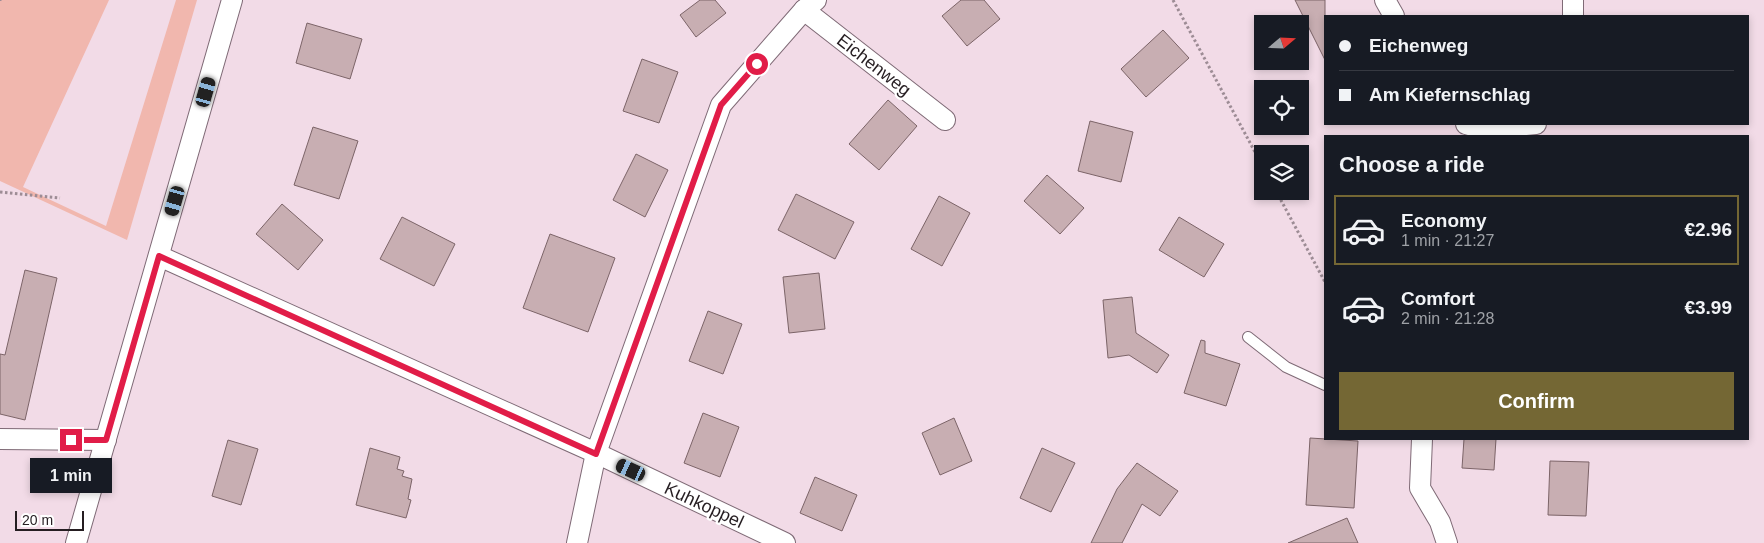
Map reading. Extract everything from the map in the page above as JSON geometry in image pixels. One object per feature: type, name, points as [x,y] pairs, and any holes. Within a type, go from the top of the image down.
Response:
[{"type":"street","points":[[76,543],[232,0]]},
{"type":"street","points":[[1385,0],[1393,15]]},
{"type":"street","points":[[1573,0],[1573,15]]},
{"type":"street","name":"Eichenweg","points":[[577,543],[596,454],[721,105],[810,5],[945,120]]},
{"type":"street","points":[[1470,125],[1484,129],[1526,125]]},
{"type":"street","name":"Kuhkoppel","points":[[159,256],[596,454],[785,543]]},
{"type":"street","points":[[0,439],[106,440]]},
{"type":"street","points":[[1422,440],[1420,488],[1440,522],[1447,543]]},
{"type":"lane","points":[[1248,337],[1286,367],[1324,385]]},
{"type":"path","points":[[1174,0],[1254,150]]},
{"type":"path","points":[[0,192],[60,198]]},
{"type":"path","points":[[1281,200],[1324,280]]},
{"type":"shaded area","points":[[0,0],[109,0],[23,187],[106,226],[176,0],[197,0],[127,240],[0,181]]},
{"type":"building","points":[[700,0],[715,0],[726,13],[696,37],[680,15]]},
{"type":"building","points":[[961,0],[984,0],[1000,19],[967,46],[942,16]]},
{"type":"building","points":[[1295,0],[1325,0],[1324,58],[1309,28],[1309,15],[1302,15]]},
{"type":"building","points":[[307,23],[362,39],[350,79],[296,63]]},
{"type":"building","points":[[1163,30],[1189,58],[1146,97],[1121,69]]},
{"type":"building","points":[[642,59],[678,72],[659,123],[623,111]]},
{"type":"building","points":[[888,100],[917,126],[879,170],[849,144]]},
{"type":"building","points":[[1090,121],[1133,132],[1121,182],[1078,171]]},
{"type":"building","points":[[313,127],[358,141],[339,199],[294,185]]},
{"type":"building","points":[[636,154],[668,170],[645,217],[613,200]]},
{"type":"building","points":[[1047,175],[1084,208],[1060,234],[1024,201]]},
{"type":"building","points":[[796,194],[854,222],[835,259],[778,230]]},
{"type":"building","points":[[939,196],[970,213],[942,266],[911,249]]},
{"type":"building","points":[[282,204],[323,240],[298,270],[256,234]]},
{"type":"building","points":[[402,217],[455,244],[434,286],[380,259]]},
{"type":"building","points":[[1179,217],[1224,244],[1204,277],[1159,250]]},
{"type":"building","points":[[550,234],[615,258],[588,332],[523,308]]},
{"type":"building","points":[[25,270],[57,278],[25,420],[0,414],[0,354],[5,355]]},
{"type":"building","points":[[819,273],[825,329],[789,333],[783,277]]},
{"type":"building","points":[[1132,297],[1136,333],[1169,355],[1157,373],[1129,355],[1108,358],[1103,300]]},
{"type":"building","points":[[708,311],[742,324],[723,374],[689,361]]},
{"type":"building","points":[[1201,340],[1205,341],[1205,353],[1240,364],[1226,406],[1184,393]]},
{"type":"building","points":[[703,413],[739,427],[720,477],[684,463]]},
{"type":"building","points":[[954,418],[972,461],[940,475],[922,433]]},
{"type":"building","points":[[1310,438],[1358,441],[1354,508],[1306,505]]},
{"type":"building","points":[[228,440],[258,449],[241,505],[212,496]]},
{"type":"building","points":[[1464,440],[1496,440],[1494,470],[1462,468]]},
{"type":"building","points":[[370,448],[400,457],[397,469],[404,471],[402,476],[412,479],[408,499],[411,500],[406,518],[356,505]]},
{"type":"building","points":[[1042,448],[1075,463],[1051,512],[1020,498]]},
{"type":"building","points":[[1550,461],[1589,462],[1586,516],[1548,515]]},
{"type":"building","points":[[1137,463],[1178,491],[1160,516],[1142,504],[1122,543],[1091,543],[1117,489]]},
{"type":"building","points":[[815,477],[857,495],[842,531],[800,513]]},
{"type":"building","points":[[1347,518],[1358,543],[1288,543]]},
{"type":"route","points":[[71,440],[106,440],[159,256],[596,454],[721,105],[757,64]]}]
